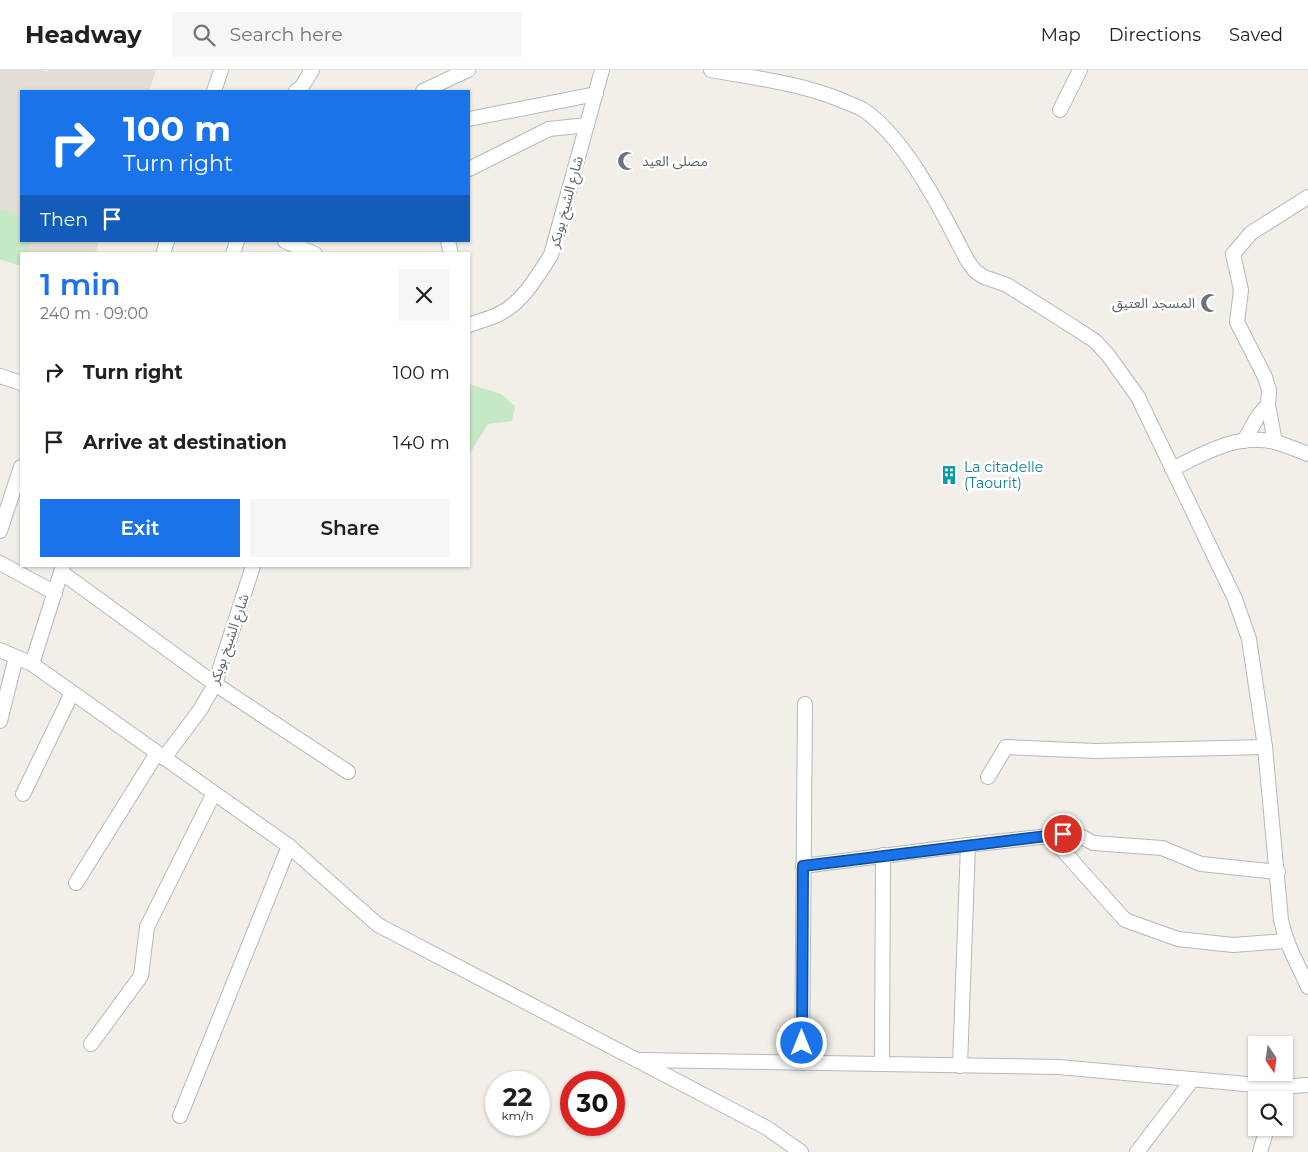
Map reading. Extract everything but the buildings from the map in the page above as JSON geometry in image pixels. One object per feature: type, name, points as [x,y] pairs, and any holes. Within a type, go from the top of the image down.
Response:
[{"type":"street","points":[[214,90],[221,70]]},
{"type":"street","points":[[298,90],[302,88],[312,70]]},
{"type":"street","points":[[425,90],[468,70]]},
{"type":"street","name":"شارع الشيخ بوبكر","points":[[470,325],[500,314],[518,300],[551,256],[602,70]]},
{"type":"street","points":[[711,70],[799,86],[832,96],[860,108],[881,123],[900,146],[924,183],[975,271],[984,277],[1007,285],[1095,341],[1108,355],[1138,397],[1235,599],[1249,638],[1265,747],[1281,920],[1285,941],[1308,987]]},
{"type":"street","points":[[1060,110],[1080,70]]},
{"type":"street","points":[[470,120],[596,94]]},
{"type":"street","points":[[470,169],[550,129],[587,125]]},
{"type":"street","points":[[1276,442],[1268,406],[1269,390],[1265,377],[1238,322],[1241,290],[1233,254],[1251,233],[1308,197]]},
{"type":"street","points":[[287,242],[310,252]]},
{"type":"street","points":[[0,376],[20,383]]},
{"type":"street","points":[[1244,441],[1258,416],[1268,406]]},
{"type":"street","points":[[1172,469],[1202,454],[1236,441],[1260,440],[1276,442],[1308,454]]},
{"type":"street","points":[[0,531],[20,470]]},
{"type":"street","points":[[0,563],[55,593]]},
{"type":"street","name":"شارع الشيخ بوبكر","points":[[76,883],[160,755],[200,710],[215,684],[253,567]]},
{"type":"street","points":[[32,664],[62,569],[215,684],[348,772]]},
{"type":"street","points":[[0,650],[32,664],[289,846],[378,925],[767,1128],[800,1152]]},
{"type":"street","points":[[0,720],[16,657]]},
{"type":"street","points":[[23,794],[72,693]]},
{"type":"street","points":[[802,1063],[806,704]]},
{"type":"street","points":[[988,777],[1006,747],[1095,751],[1265,747]]},
{"type":"street","points":[[92,1044],[141,976],[147,927],[214,793]]},
{"type":"street","points":[[803,866],[1075,833],[1093,843],[1162,848],[1202,864],[1278,872]]},
{"type":"street","points":[[1050,836],[1125,920],[1178,939],[1233,944],[1285,941]]},
{"type":"street","points":[[960,1066],[968,845]]},
{"type":"street","points":[[180,1116],[289,846]]},
{"type":"street","points":[[882,1064],[883,855]]},
{"type":"street","points":[[638,1060],[1058,1067],[1193,1079],[1265,1091]]},
{"type":"street","points":[[1137,1152],[1193,1079]]},
{"type":"street","points":[[1285,1091],[1308,1085]]},
{"type":"street","points":[[1260,1152],[1265,1136]]},
{"type":"shaded area","points":[[0,70],[41,70],[47,72],[48,70],[156,70],[149,90],[20,90],[20,242],[99,242],[96,252],[20,252],[20,266],[0,259]]},
{"type":"green space","points":[[0,210],[20,216],[20,242],[30,242],[27,252],[20,252],[20,266],[0,259]]},
{"type":"green space","points":[[470,384],[501,394],[515,406],[512,421],[488,424],[470,453]]},
{"type":"place","name":"مصلى العيد","points":[[627,161]]},
{"type":"place","name":"المسجد العتيق","points":[[1210,303]]},
{"type":"place","name":"La citadelle (Taourit)","points":[[949,475]]},
{"type":"route","points":[[802,1043],[803,866],[1063,834]]}]
